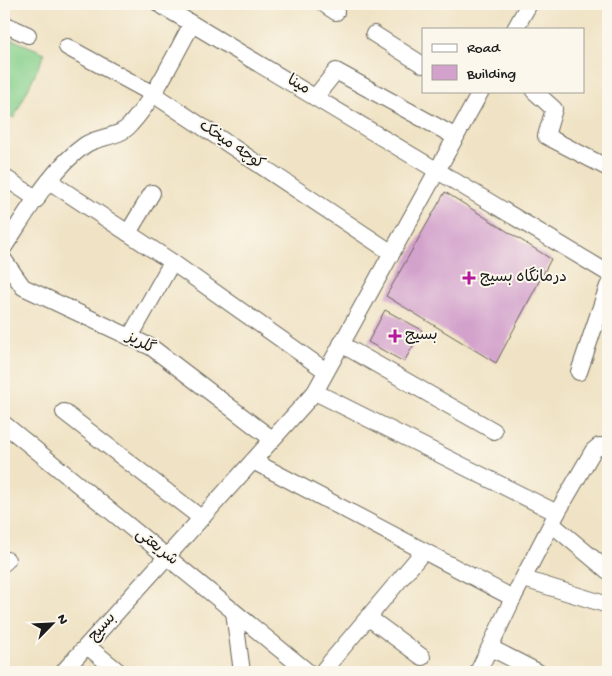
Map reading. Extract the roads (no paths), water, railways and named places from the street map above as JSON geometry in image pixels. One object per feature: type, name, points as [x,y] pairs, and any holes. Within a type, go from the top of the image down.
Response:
[{"type":"street","name":"مینا","points":[[159,4],[438,169],[608,273]]},
{"type":"street","points":[[516,28],[527,5]]},
{"type":"street","points":[[4,24],[28,35]]},
{"type":"street","points":[[4,247],[49,181],[86,144],[129,127],[153,94],[192,24]]},
{"type":"street","points":[[374,34],[422,64]]},
{"type":"street","name":"کوچه میخک","points":[[67,47],[153,94],[392,253]]},
{"type":"street","points":[[316,96],[336,71],[456,137]]},
{"type":"street","points":[[535,92],[554,109],[546,136],[608,168]]},
{"type":"street","name":"بسیج","points":[[63,672],[315,392],[456,137],[474,94]]},
{"type":"street","points":[[4,177],[37,199]]},
{"type":"street","points":[[49,181],[172,262],[326,372]]},
{"type":"street","points":[[128,233],[152,192]]},
{"type":"street","name":"گلریز","points":[[4,260],[24,287],[151,347],[272,439]]},
{"type":"street","points":[[130,337],[172,262]]},
{"type":"street","points":[[579,372],[608,286]]},
{"type":"street","points":[[342,344],[494,431]]},
{"type":"street","points":[[315,392],[555,519],[608,571]]},
{"type":"street","points":[[64,412],[201,518]]},
{"type":"street","name":"شریعتی","points":[[4,424],[308,672]]},
{"type":"street","points":[[478,672],[513,598],[593,451],[604,447]]},
{"type":"street","points":[[253,461],[513,598]]},
{"type":"street","points":[[322,672],[423,552]]},
{"type":"street","points":[[524,579],[608,605]]},
{"type":"street","points":[[234,612],[242,672]]},
{"type":"street","points":[[369,618],[422,657]]},
{"type":"street","points":[[87,646],[119,672]]},
{"type":"street","points":[[491,648],[538,672]]},
{"type":"place","name":"درمانگاه بسیج","points":[[469,278]]},
{"type":"place","name":"بسیج","points":[[395,336]]}]
